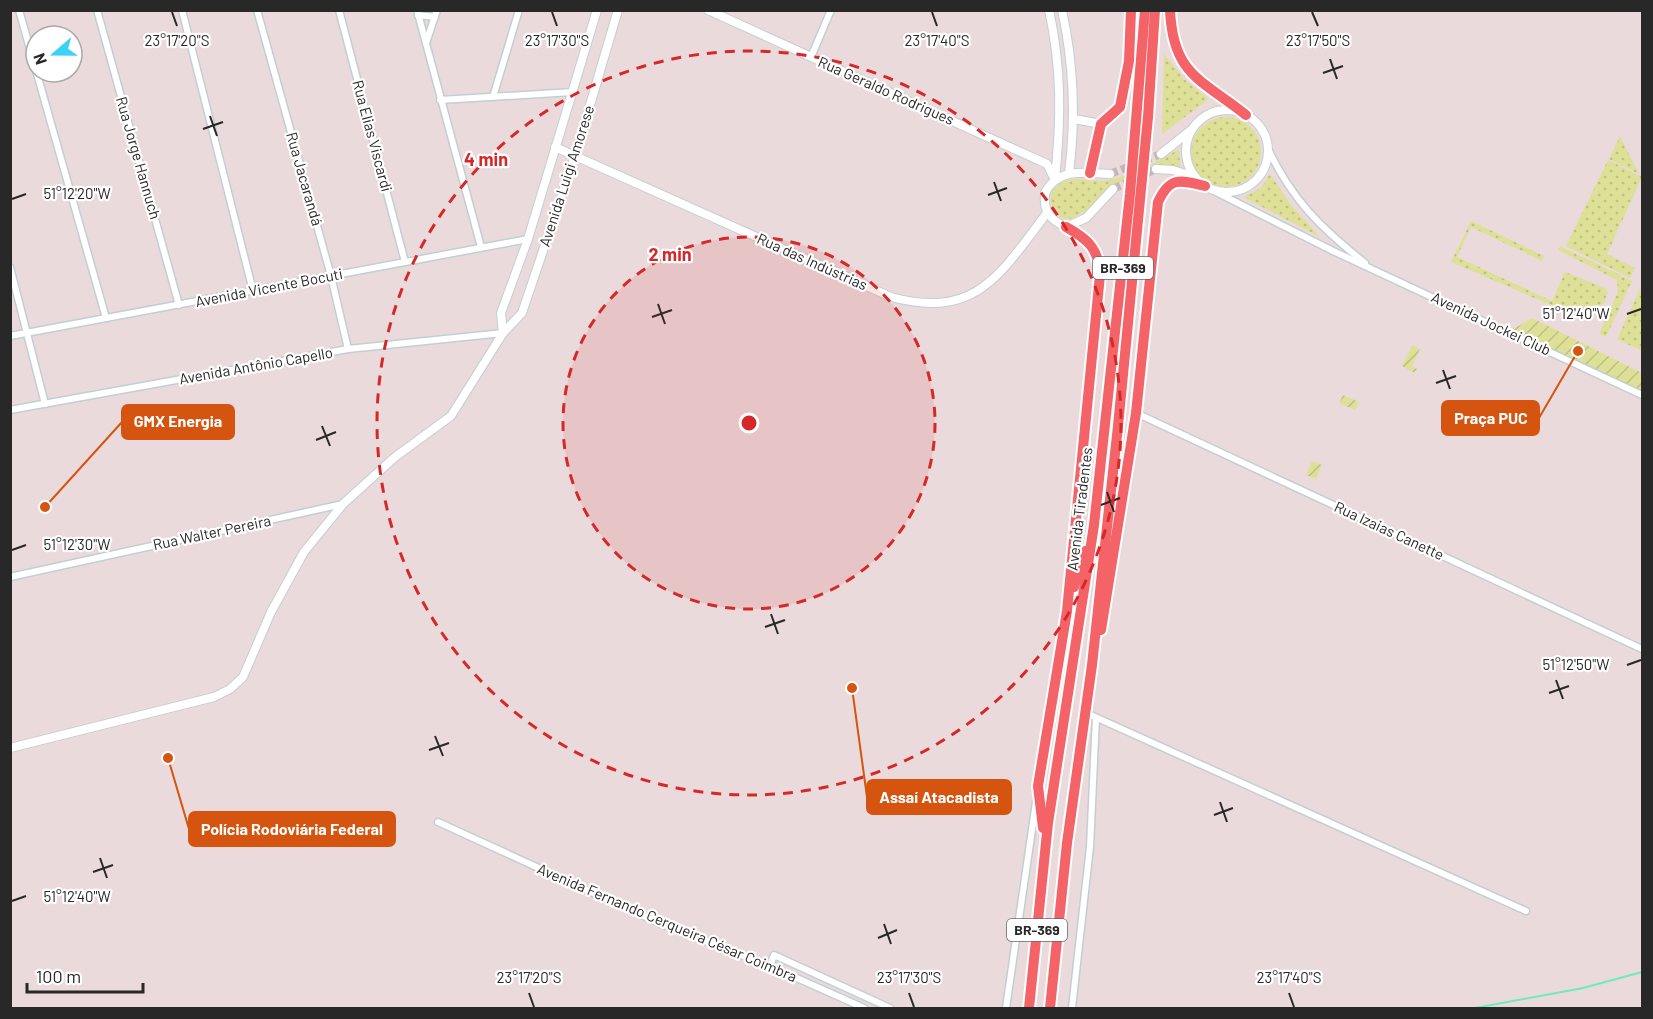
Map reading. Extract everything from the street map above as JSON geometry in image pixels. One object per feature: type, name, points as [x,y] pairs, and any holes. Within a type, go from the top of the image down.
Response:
[{"type":"highway","points":[[1090,173],[1101,124],[1120,106],[1129,61],[1131,10]]},
{"type":"highway","name":"Avenida Tiradentes","points":[[1029,1008],[1048,823],[1094,525],[1129,206],[1145,10]]},
{"type":"highway","name":"Avenida Tiradentes","points":[[1050,1008],[1084,712],[1092,665],[1139,208],[1155,10]]},
{"type":"highway","points":[[1170,10],[1171,35],[1180,61],[1196,78],[1246,115]]},
{"type":"highway","points":[[1092,665],[1106,610],[1136,413],[1158,202],[1165,188],[1175,182],[1183,180],[1210,188]]},
{"type":"highway","points":[[1046,852],[1038,786],[1067,611],[1100,275],[1100,262],[1090,242],[1066,226]]},
{"type":"highway","points":[[1067,611],[1094,525]]},
{"type":"street","points":[[19,10],[106,318]]},
{"type":"street","name":"Rua Jorge Hannuch","points":[[97,10],[179,305]]},
{"type":"street","points":[[182,10],[253,291]]},
{"type":"street","name":"Rua Jacarandá","points":[[257,10],[331,276],[348,349]]},
{"type":"street","name":"Rua Elias Viscardi","points":[[339,10],[405,262]]},
{"type":"street","points":[[493,97],[519,10]]},
{"type":"street","name":"Avenida Luigi Amorese","points":[[503,333],[501,313],[528,238],[597,10]]},
{"type":"street","name":"Avenida Luigi Amorese","points":[[10,748],[214,697],[230,689],[243,677],[271,612],[304,552],[343,504],[395,457],[451,416],[503,333],[522,313],[575,156],[618,10]]},
{"type":"street","name":"Rua Geraldo Rodrigues","points":[[708,10],[1047,164],[1054,180]]},
{"type":"street","points":[[811,57],[831,10]]},
{"type":"street","points":[[1049,10],[1061,107],[1054,180],[1045,193],[1047,213],[1052,221],[1066,226],[1086,218],[1113,189]]},
{"type":"street","points":[[1062,10],[1073,78],[1074,119],[1069,173]]},
{"type":"street","points":[[426,44],[436,14],[417,13],[481,248]]},
{"type":"street","points":[[1053,28],[1067,33]]},
{"type":"street","points":[[440,100],[573,92]]},
{"type":"street","points":[[1156,169],[1173,170],[1195,177],[1210,188],[1238,191],[1252,184],[1266,165],[1268,149],[1261,129],[1246,115],[1231,110],[1215,112],[1202,119],[1161,154]]},
{"type":"street","points":[[1074,119],[1101,124]]},
{"type":"street","points":[[1191,130],[1186,154],[1195,177]]},
{"type":"street","name":"Rua das Indústrias","points":[[555,147],[891,297],[918,304],[954,301],[987,286],[1047,213]]},
{"type":"street","name":"Avenida Jockei Club","points":[[1268,149],[1283,180],[1305,209],[1326,232],[1373,269]]},
{"type":"street","points":[[1054,180],[1069,173],[1110,174]]},
{"type":"street","name":"Avenida Jockei Club","points":[[1210,188],[1373,269],[1642,395]]},
{"type":"street","name":"Avenida Vicente Bocuti","points":[[10,336],[528,238]]},
{"type":"street","points":[[10,267],[45,404]]},
{"type":"street","name":"Avenida Antônio Capello","points":[[10,410],[348,349],[503,333]]},
{"type":"street","name":"Rua Izaias Canette","points":[[1136,413],[1642,649]]},
{"type":"street","name":"Rua Walter Pereira","points":[[10,577],[343,504]]},
{"type":"street","points":[[1084,712],[1526,911]]},
{"type":"street","points":[[1072,1008],[1090,847],[1096,718]]},
{"type":"street","points":[[1006,1008],[1038,786]]},
{"type":"street","name":"Avenida Fernando Cerqueira César Coimbra","points":[[438,822],[659,923],[770,966],[864,1008]]},
{"type":"street","points":[[770,966],[774,955],[890,1008]]},
{"type":"green space","points":[[1164,54],[1185,80],[1209,99],[1162,134]]},
{"type":"green space","points":[[1226,117],[1239,120],[1251,127],[1258,139],[1261,152],[1258,165],[1251,177],[1239,184],[1226,187],[1213,184],[1201,177],[1194,165],[1191,152],[1194,139],[1201,127],[1213,120]]},
{"type":"green space","points":[[1620,136],[1639,174],[1609,159]]},
{"type":"green space","points":[[1179,149],[1180,167],[1157,165],[1107,188],[1086,211],[1070,219],[1061,218],[1053,211],[1050,196],[1062,182],[1076,179],[1109,180],[1145,167]]},
{"type":"green space","points":[[1608,160],[1642,177],[1607,254],[1635,268],[1630,278],[1566,246]]},
{"type":"green space","points":[[1270,174],[1291,205],[1320,237],[1243,197],[1261,188]]},
{"type":"green space","points":[[1471,221],[1544,256],[1542,261],[1471,227],[1457,257],[1552,301],[1565,272],[1605,288],[1608,292],[1603,304],[1595,307],[1588,321],[1451,262]]},
{"type":"green space","points":[[1560,246],[1632,281],[1606,337],[1599,334],[1618,292],[1617,280],[1558,250]]},
{"type":"green space","points":[[1642,285],[1642,351],[1617,339]]},
{"type":"green space","points":[[1532,318],[1642,373],[1642,392],[1512,330]]},
{"type":"green space","points":[[1412,345],[1420,349],[1412,366],[1417,369],[1415,373],[1402,366]]},
{"type":"green space","points":[[1343,395],[1359,402],[1355,410],[1339,403]]},
{"type":"green space","points":[[1312,461],[1322,465],[1316,479],[1306,475]]},
{"type":"waterway","points":[[1475,1008],[1583,988],[1642,972]]},
{"type":"tunnel","points":[[1110,174],[1161,154]]},
{"type":"tunnel","points":[[1113,189],[1156,169]]},
{"type":"place","name":"Praça PUC","points":[[1578,351]]},
{"type":"place","name":"GMX Energia","points":[[45,507]]},
{"type":"place","name":"Assaí Atacadista","points":[[852,688]]},
{"type":"place","name":"Polícia Rodoviária Federal","points":[[168,758]]}]
